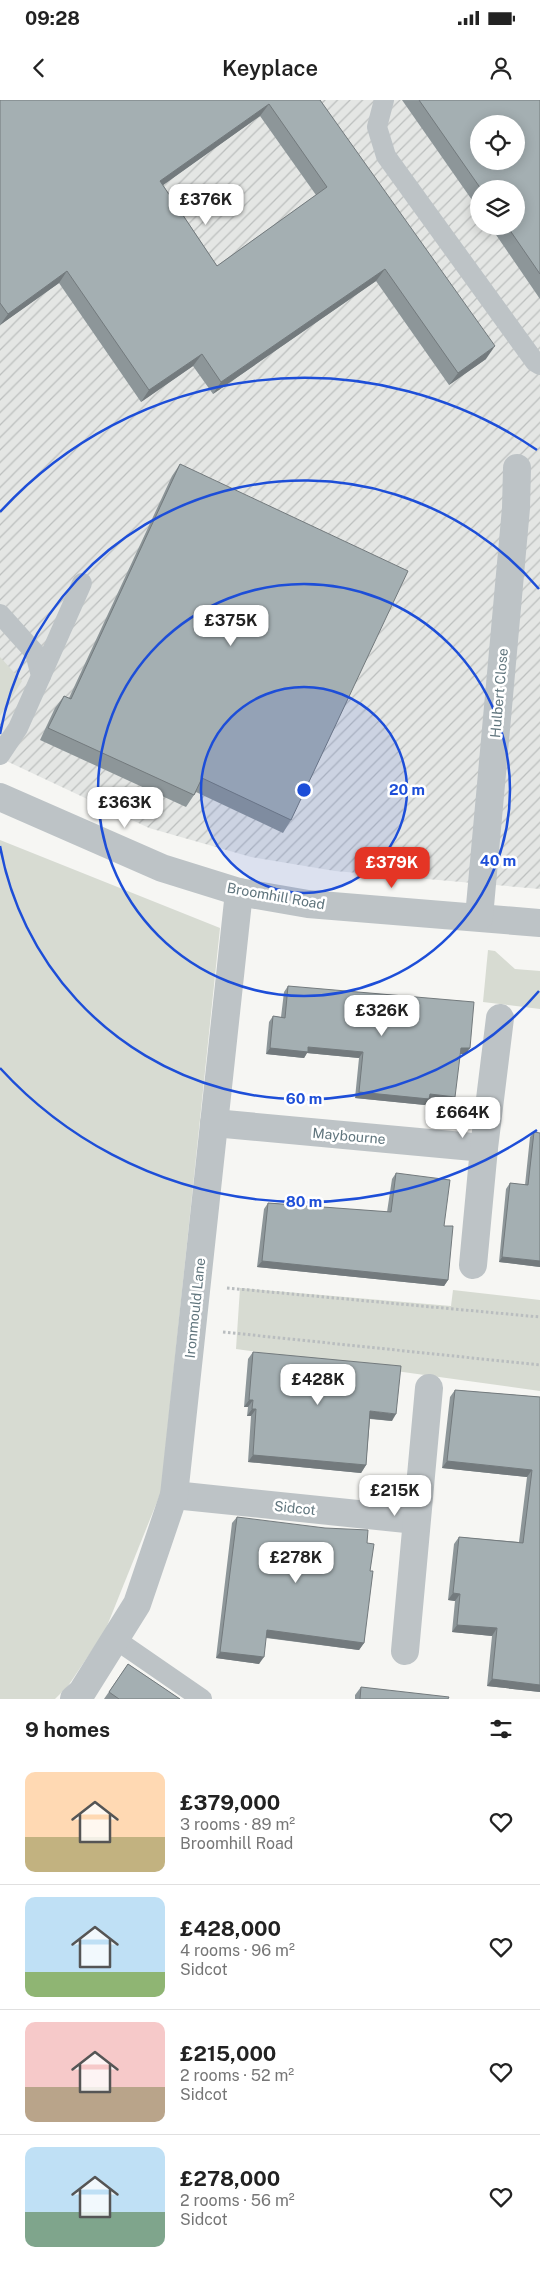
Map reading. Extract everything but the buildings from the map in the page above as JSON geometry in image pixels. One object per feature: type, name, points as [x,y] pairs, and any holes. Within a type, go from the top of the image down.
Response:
[{"type":"street","name":"Hulbert Close","points":[[479,917],[516,508],[517,468]]},
{"type":"street","name":"Broomhill Road","points":[[0,796],[162,868],[239,892],[308,904],[540,923]]},
{"type":"street","name":"Ironmould Lane","points":[[74,1699],[82,1692],[137,1604],[174,1495],[239,892]]},
{"type":"street","points":[[473,1265],[484,1148],[500,1018]]},
{"type":"street","name":"Maybourne","points":[[214,1123],[484,1148]]},
{"type":"street","points":[[405,1651],[429,1388]]},
{"type":"street","name":"Sidcot","points":[[174,1495],[416,1520]]},
{"type":"lane","points":[[384,100],[377,127],[386,156],[535,362],[540,365]]},
{"type":"lane","points":[[0,754],[18,728],[82,584]]},
{"type":"lane","points":[[0,614],[35,653],[41,676]]},
{"type":"lane","points":[[115,1639],[202,1699]]},
{"type":"path","points":[[197,1286],[540,1317]]},
{"type":"path","points":[[193,1329],[540,1365]]},
{"type":"shaded area","points":[[0,100],[540,100],[540,889],[335,871],[251,857],[149,828],[0,758]]},
{"type":"shaded area","points":[[0,657],[22,681],[0,716]]},
{"type":"shaded area","points":[[0,840],[220,928],[161,1492],[105,1631],[68,1686],[55,1699],[0,1699]]},
{"type":"shaded area","points":[[488,950],[495,951],[515,969],[540,971],[540,1009],[483,1002]]},
{"type":"shaded area","points":[[240,1288],[451,1306],[453,1290],[540,1300],[540,1391],[236,1349]]}]
